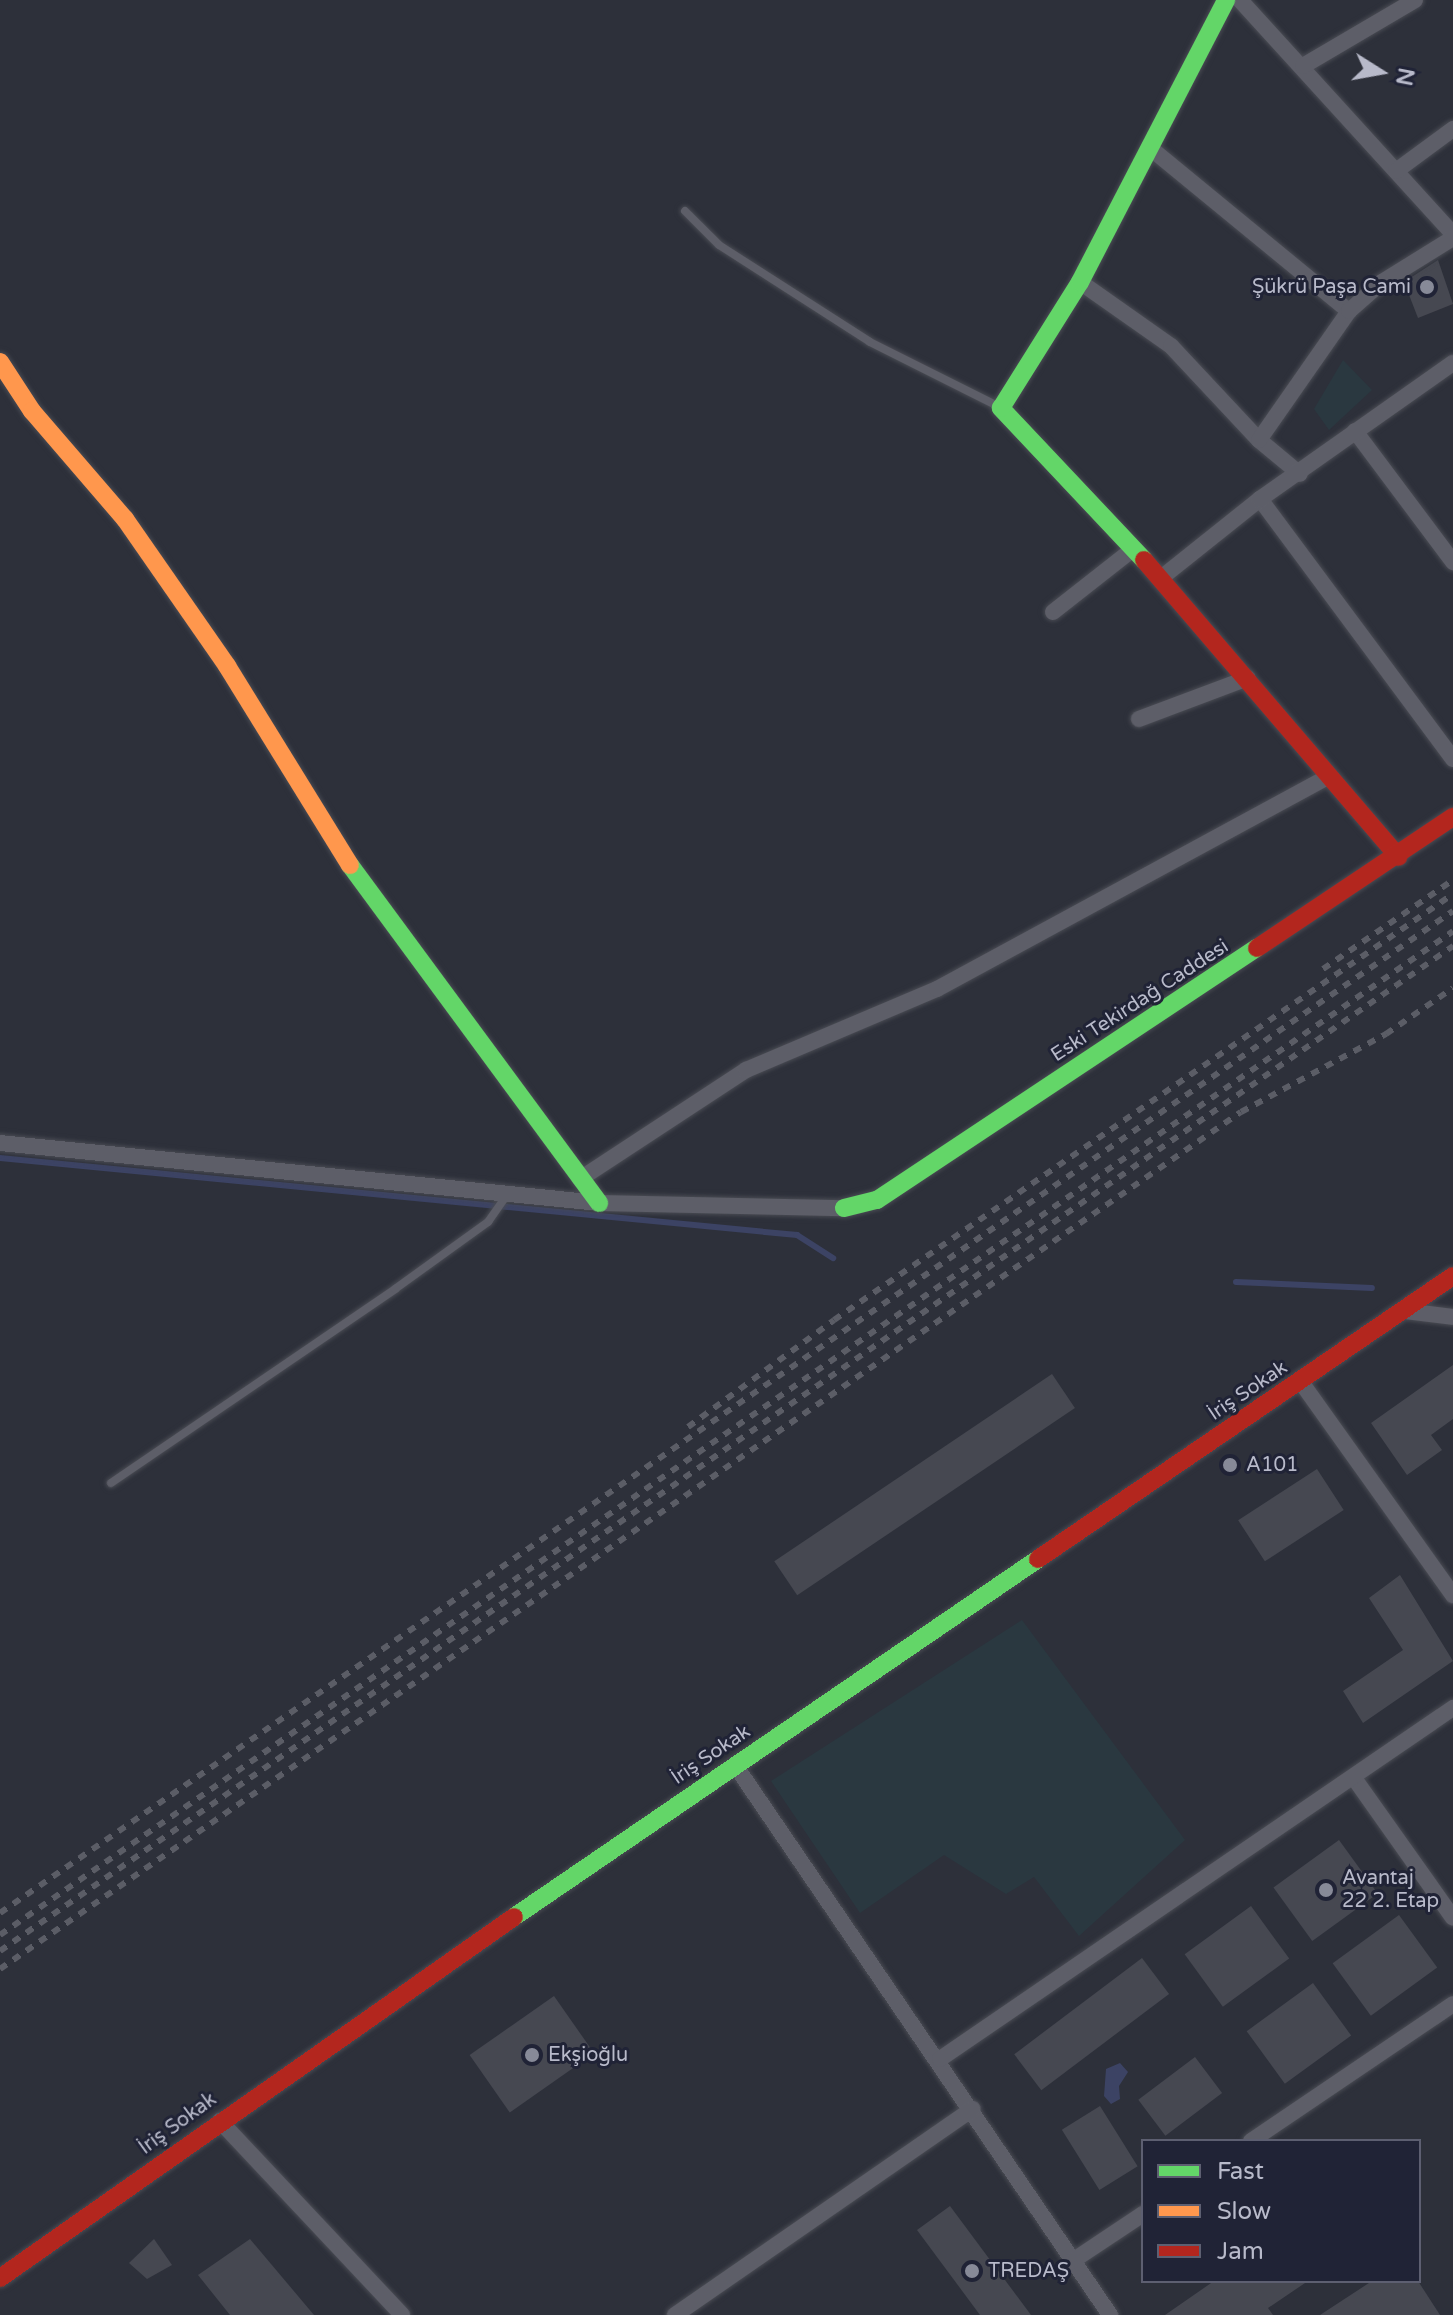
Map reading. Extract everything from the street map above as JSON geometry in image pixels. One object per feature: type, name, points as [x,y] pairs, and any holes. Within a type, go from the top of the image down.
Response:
[{"type":"street","points":[[1226,0],[1080,282],[1001,408],[1161,578],[1399,857]]},
{"type":"street","points":[[1240,0],[1303,66],[1453,236],[1382,282],[1349,311],[1259,440]]},
{"type":"street","points":[[1303,66],[1415,0]]},
{"type":"street","points":[[1396,171],[1453,129]]},
{"type":"street","points":[[1149,147],[1349,311]]},
{"type":"street","points":[[1080,282],[1171,346],[1259,440],[1300,474]]},
{"type":"street","points":[[0,362],[32,411],[125,519],[227,666],[359,879],[599,1203]]},
{"type":"street","points":[[1161,578],[1260,499],[1300,474],[1355,431],[1453,363]]},
{"type":"street","points":[[1355,431],[1453,562]]},
{"type":"street","points":[[1260,499],[1453,759]]},
{"type":"street","points":[[1053,612],[1133,549]]},
{"type":"street","points":[[1139,719],[1248,678]]},
{"type":"street","points":[[580,1179],[746,1070],[937,989],[1328,777]]},
{"type":"street","name":"Eski Tekirdağ Caddesi","points":[[844,1208],[877,1200],[1399,857],[1453,817]]},
{"type":"street","points":[[0,1143],[505,1200],[844,1208]]},
{"type":"street","name":"İriş Sokak","points":[[0,2278],[220,2121],[735,1765],[1453,1276]]},
{"type":"street","points":[[1405,1311],[1453,1317]]},
{"type":"street","points":[[1301,1382],[1453,1595]]},
{"type":"street","points":[[940,2059],[1453,1708]]},
{"type":"street","points":[[735,1765],[940,2059],[1110,2315]]},
{"type":"street","points":[[1354,1778],[1453,1918]]},
{"type":"street","points":[[1254,2139],[1453,2004]]},
{"type":"street","points":[[675,2315],[973,2109]]},
{"type":"street","points":[[220,2121],[402,2315]]},
{"type":"street","points":[[1074,2260],[1141,2215]]},
{"type":"lane","points":[[685,211],[719,245],[870,342],[1001,408]]},
{"type":"lane","points":[[111,1483],[395,1289],[505,1200]]},
{"type":"shaded area","points":[[1343,360],[1372,390],[1329,430],[1314,409]]},
{"type":"shaded area","points":[[1022,1620],[1185,1840],[1079,1936],[1034,1877],[1006,1894],[944,1855],[860,1913],[771,1781]]},
{"type":"water","points":[[1120,2063],[1128,2072],[1119,2086],[1120,2099],[1111,2104],[1104,2096],[1106,2069]]},
{"type":"building","name":"Şükrü Paşa Cami","points":[[1438,260],[1453,304],[1418,318],[1404,282]]},
{"type":"building","points":[[1453,1365],[1453,1419],[1431,1435],[1442,1450],[1407,1475],[1371,1423]]},
{"type":"building","points":[[1052,1374],[1075,1408],[797,1595],[774,1561]]},
{"type":"building","points":[[1317,1469],[1344,1510],[1265,1561],[1238,1520]]},
{"type":"building","points":[[1400,1575],[1453,1661],[1363,1723],[1343,1691],[1403,1650],[1369,1598]]},
{"type":"building","name":"Avantaj 22 2. Etap","points":[[1339,1840],[1378,1893],[1312,1941],[1273,1888]]},
{"type":"building","points":[[1251,1906],[1289,1959],[1223,2007],[1185,1954]]},
{"type":"building","points":[[1399,1915],[1437,1968],[1371,2016],[1333,1963]]},
{"type":"building","points":[[1142,1958],[1169,1994],[1041,2090],[1014,2054]]},
{"type":"building","points":[[1313,1983],[1351,2036],[1285,2084],[1247,2031]]},
{"type":"building","name":"Ekşioğlu","points":[[554,1996],[594,2053],[510,2112],[470,2055]]},
{"type":"building","points":[[1195,2057],[1222,2093],[1165,2136],[1138,2100]]},
{"type":"building","points":[[1100,2106],[1138,2166],[1099,2190],[1062,2130]]},
{"type":"building","name":"TREDAŞ","points":[[950,2206],[1031,2315],[980,2315],[917,2230]]},
{"type":"building","points":[[154,2239],[172,2265],[147,2279],[129,2263]]},
{"type":"building","points":[[250,2239],[314,2315],[230,2315],[198,2275]]},
{"type":"building","points":[[1211,2283],[1305,2283],[1268,2308],[1273,2315],[1165,2315]]},
{"type":"building","points":[[1369,2283],[1419,2283],[1440,2315],[1320,2315]]},
{"type":"waterway","points":[[0,1158],[797,1235],[833,1258]]},
{"type":"waterway","points":[[1236,1282],[1372,1288]]},
{"type":"railway","points":[[1323,969],[1453,880]]},
{"type":"railway","points":[[688,1427],[834,1320],[1453,894]]},
{"type":"railway","points":[[0,1913],[1453,911]]},
{"type":"railway","points":[[0,1935],[1453,931]]},
{"type":"railway","points":[[0,1951],[1453,946]]},
{"type":"railway","points":[[0,1969],[1241,1112],[1386,1034],[1453,988]]},
{"type":"traffic: fast","points":[[1144,560],[1001,408],[1080,282],[1226,0]]},
{"type":"traffic: fast","points":[[350,865],[599,1203]]},
{"type":"traffic: fast","points":[[844,1208],[877,1200],[1257,948]]},
{"type":"traffic: fast","points":[[514,1917],[1038,1559]]},
{"type":"traffic: slow","points":[[0,362],[32,411],[125,519],[227,666],[350,865]]},
{"type":"traffic: jam","points":[[1144,560],[1399,857]]},
{"type":"traffic: jam","points":[[1257,948],[1453,817]]},
{"type":"traffic: jam","points":[[1038,1559],[1453,1276]]},
{"type":"traffic: jam","points":[[0,2278],[514,1917]]},
{"type":"place","name":"Şükrü Paşa Cami","points":[[1427,287]]},
{"type":"place","name":"A101","points":[[1230,1465]]},
{"type":"place","name":"Avantaj 22 2. Etap","points":[[1326,1890]]},
{"type":"place","name":"Ekşioğlu","points":[[532,2055]]},
{"type":"place","name":"TREDAŞ","points":[[972,2271]]}]
